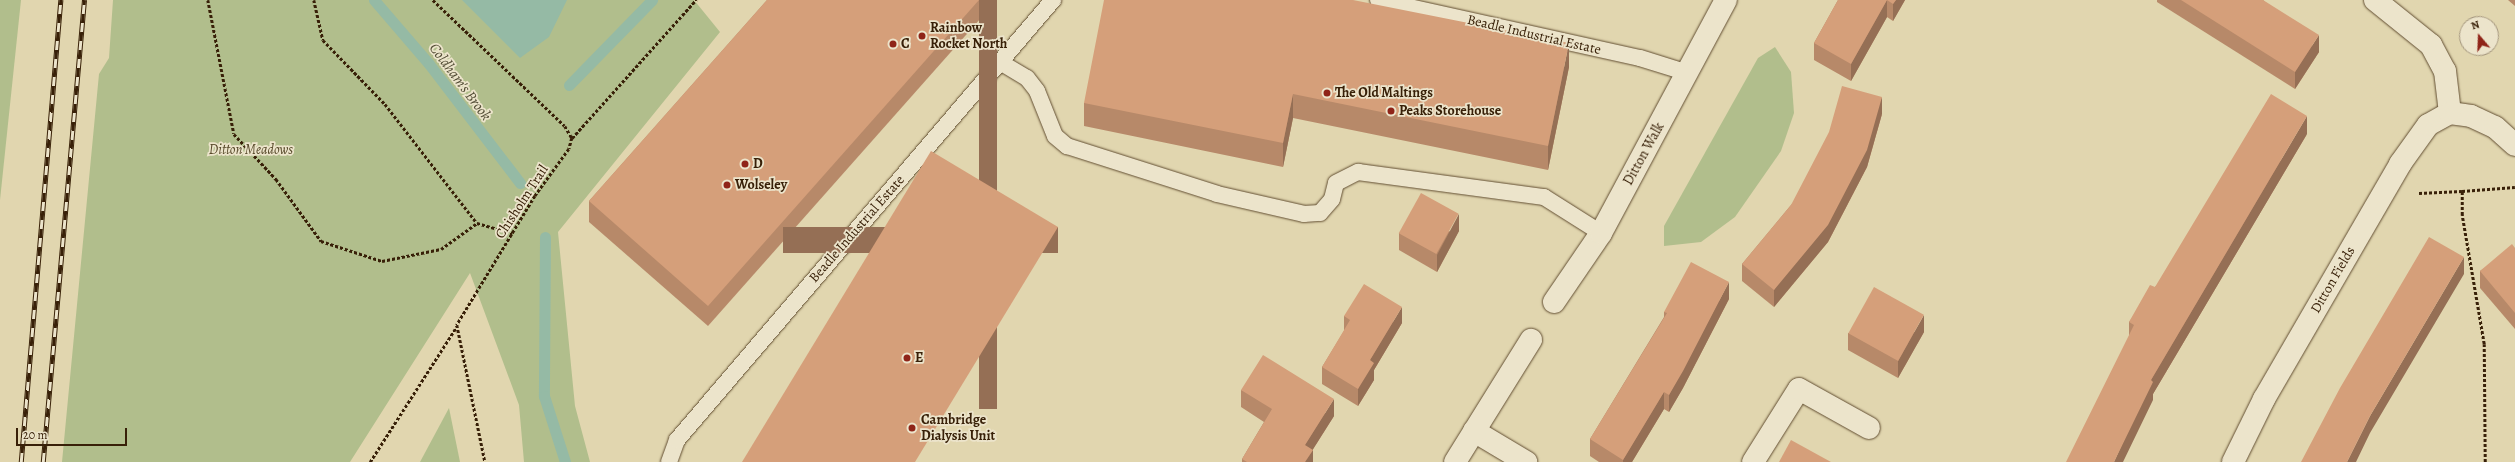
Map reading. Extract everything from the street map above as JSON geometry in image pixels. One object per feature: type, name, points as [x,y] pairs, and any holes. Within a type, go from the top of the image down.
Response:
[{"type":"street","name":"Ditton Walk","points":[[1554,302],[1601,234],[1726,0]]},
{"type":"street","points":[[2375,0],[2431,45],[2445,71],[2450,113],[2471,116],[2495,127],[2515,145]]},
{"type":"street","name":"Ditton Fields","points":[[2233,462],[2264,399],[2382,195],[2428,124],[2450,113]]},
{"type":"street","points":[[1455,462],[1531,340]]},
{"type":"street","points":[[1753,462],[1799,389],[1869,428]]},
{"type":"street","points":[[1474,431],[1526,462]]},
{"type":"lane","name":"Beadle Industrial Estate","points":[[668,462],[677,440],[1053,0]]},
{"type":"lane","name":"Beadle Industrial Estate","points":[[1378,0],[1640,58],[1688,72]]},
{"type":"lane","points":[[1000,62],[1027,78],[1037,91],[1055,136],[1067,146],[1217,194],[1304,214],[1320,213],[1332,199],[1336,184],[1358,172],[1544,197],[1601,234]]},
{"type":"path","points":[[208,0],[234,134],[276,179],[321,241],[382,261],[441,249],[477,223]]},
{"type":"path","points":[[314,0],[323,40],[385,104],[477,223],[513,233]]},
{"type":"path","points":[[434,0],[564,126],[572,138]]},
{"type":"path","name":"Chisholm Trail","points":[[370,462],[457,325],[513,233],[569,149],[572,138],[696,0]]},
{"type":"path","points":[[2382,195],[2515,187]]},
{"type":"path","points":[[2462,191],[2462,215],[2484,344],[2485,462]]},
{"type":"path","points":[[457,325],[485,462]]},
{"type":"green space","points":[[0,0],[21,0],[0,200]]},
{"type":"green space","name":"Ditton Meadows","points":[[113,0],[694,0],[720,32],[558,232],[575,406],[590,462],[524,462],[519,405],[470,273],[350,462],[62,462],[99,74],[109,58]]},
{"type":"green space","points":[[1775,47],[1791,72],[1794,113],[1781,151],[1735,217],[1701,242],[1664,246],[1664,226],[1758,58]]},
{"type":"green space","points":[[449,408],[460,462],[420,462]]},
{"type":"shaded area","points":[[462,0],[567,0],[549,37],[520,58]]},
{"type":"building","name":"D","points":[[767,0],[979,0],[708,306],[589,201]]},
{"type":"building","name":"The Old Maltings","points":[[1104,0],[1353,0],[1569,43],[1548,146],[1293,94],[1283,143],[1084,103]]},
{"type":"building","points":[[1838,0],[1887,0],[1851,64],[1814,43]]},
{"type":"building","points":[[1887,0],[1896,0],[1893,4]]},
{"type":"building","points":[[2181,0],[2263,0],[2319,35],[2295,72]]},
{"type":"building","points":[[1842,86],[1882,97],[1867,150],[1828,225],[1774,290],[1742,264],[1791,205],[1829,132]]},
{"type":"building","points":[[2271,94],[2307,116],[2151,380],[2153,382],[2114,462],[2066,462],[2134,325],[2129,322],[2150,285],[2155,287]]},
{"type":"building","name":"E","points":[[931,151],[1058,227],[915,462],[742,462]]},
{"type":"building","points":[[1421,193],[1459,214],[1436,254],[1399,233]]},
{"type":"building","points":[[2429,237],[2464,257],[2370,416],[2347,462],[2301,462],[2340,388]]},
{"type":"building","points":[[2512,244],[2515,248],[2515,313],[2480,271]]},
{"type":"building","points":[[1691,262],[1729,282],[1669,395],[1664,392],[1623,460],[1590,439],[1667,313],[1664,312]]},
{"type":"building","points":[[1364,284],[1402,307],[1370,360],[1374,363],[1358,389],[1322,367],[1350,320],[1344,316]]},
{"type":"building","points":[[1874,287],[1924,315],[1898,361],[1848,333]]},
{"type":"building","points":[[1263,355],[1334,399],[1305,445],[1313,450],[1305,462],[1247,462],[1242,459],[1272,409],[1241,390]]},
{"type":"building","points":[[1791,440],[1831,462],[1779,462]]},
{"type":"waterway","name":"Coldham's Brook","points":[[374,0],[429,64],[520,183]]},
{"type":"waterway","points":[[569,85],[652,0]]},
{"type":"waterway","name":"Coldham's Brook","points":[[545,237],[544,396],[565,462]]},
{"type":"railway","points":[[21,462],[61,0]]},
{"type":"railway","points":[[43,462],[84,0]]},
{"type":"place","name":"Rainbow Rocket North","points":[[922,36]]},
{"type":"place","name":"C","points":[[893,44]]},
{"type":"place","name":"The Old Maltings","points":[[1327,93]]},
{"type":"place","name":"Peaks Storehouse","points":[[1391,111]]},
{"type":"place","name":"D","points":[[745,164]]},
{"type":"place","name":"Wolseley","points":[[727,185]]},
{"type":"place","name":"E","points":[[907,358]]},
{"type":"place","name":"Cambridge Dialysis Unit","points":[[912,428]]}]
